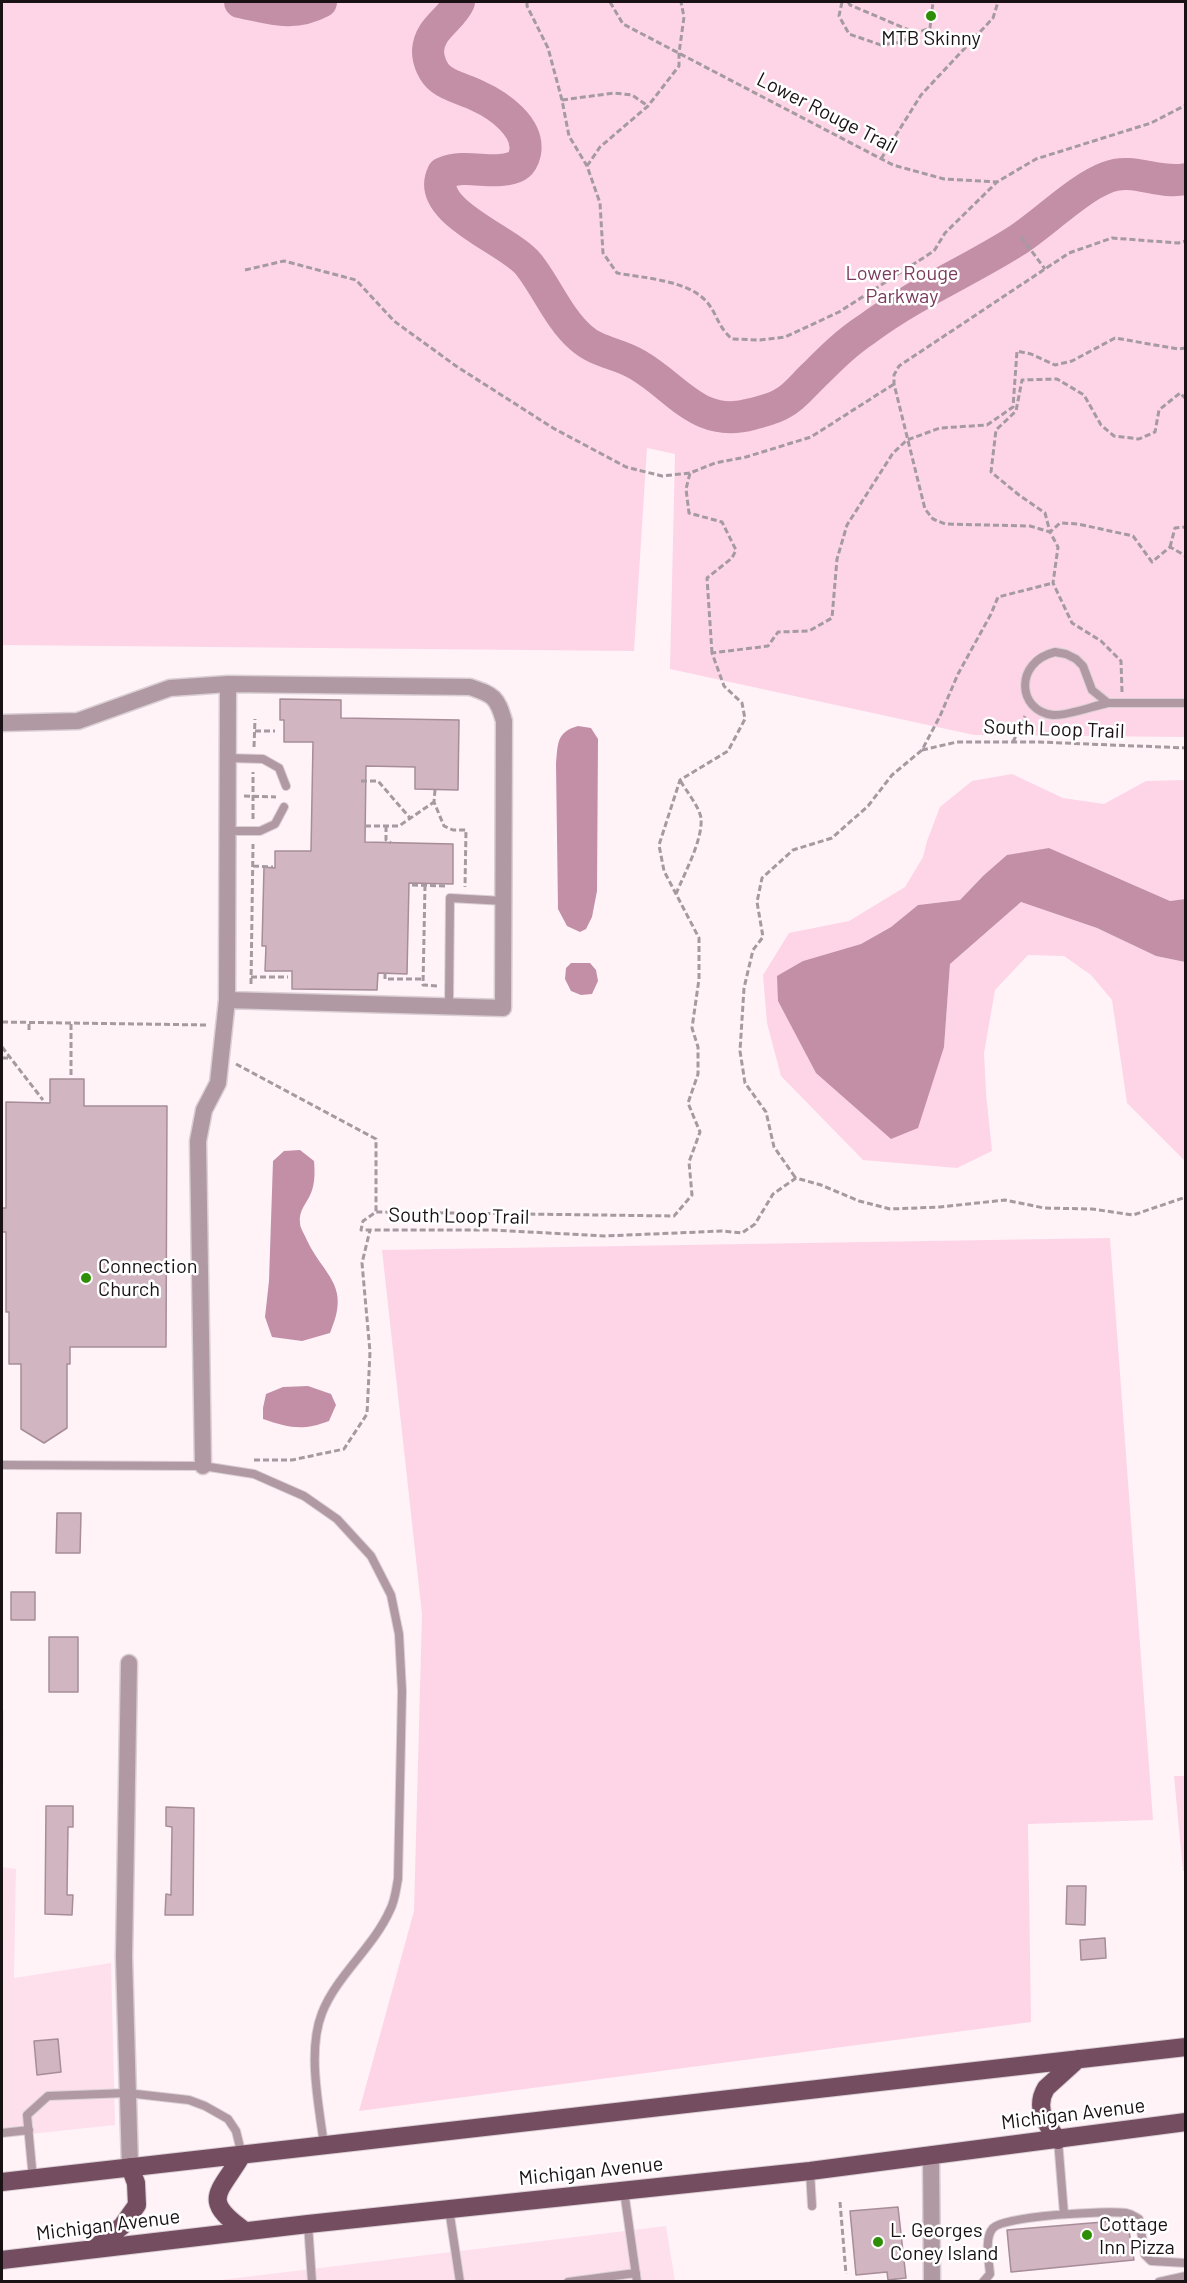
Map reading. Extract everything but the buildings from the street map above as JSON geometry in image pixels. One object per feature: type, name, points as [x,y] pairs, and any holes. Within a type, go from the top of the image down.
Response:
[{"type":"main road","points":[[2,2182],[1185,2047]]},
{"type":"main road","points":[[1058,2140],[1045,2123],[1042,2114],[1042,2094],[1078,2059]]},
{"type":"main road","name":"Michigan Avenue","points":[[2,2260],[308,2224],[810,2171],[1185,2122]]},
{"type":"main road","points":[[242,2155],[219,2190],[217,2197],[219,2208],[225,2217],[245,2231]]},
{"type":"main road","points":[[95,2248],[122,2226],[137,2205],[136,2183],[130,2167]]},
{"type":"street","points":[[2,723],[78,721],[170,688],[228,684],[470,687],[490,694],[500,707],[504,721],[502,1008],[227,1000]]},
{"type":"street","points":[[203,1466],[198,1141],[204,1110],[218,1083],[227,1000],[228,684]]},
{"type":"street","points":[[129,1663],[124,1957],[130,2167]]},
{"type":"street","points":[[931,2155],[932,2282]]},
{"type":"lane","points":[[1108,703],[1092,690],[1083,666],[1066,654],[1055,652],[1044,655],[1035,661],[1029,670],[1026,689],[1034,706],[1042,712],[1062,715],[1108,703],[1185,703]]},
{"type":"lane","points":[[227,758],[263,759],[279,768],[286,786]]},
{"type":"lane","points":[[227,831],[260,831],[275,824],[284,807]]},
{"type":"lane","points":[[449,1006],[450,898],[504,901]]},
{"type":"lane","points":[[2,1465],[203,1466],[254,1474],[304,1496],[337,1518],[371,1556],[391,1595],[399,1634],[402,1691],[398,1879],[391,1910],[321,2013],[315,2044],[317,2089],[324,2146]]},
{"type":"lane","points":[[33,2179],[27,2115],[48,2096],[127,2093],[189,2100],[218,2112],[228,2120],[236,2131],[242,2155]]},
{"type":"lane","points":[[2,2133],[29,2130]]},
{"type":"lane","points":[[1058,2140],[1064,2214]]},
{"type":"lane","points":[[810,2171],[812,2206]]},
{"type":"lane","points":[[568,2282],[636,2277],[623,2190]]},
{"type":"lane","points":[[449,2209],[460,2282]]},
{"type":"lane","points":[[983,2282],[990,2274],[988,2236],[994,2227],[1006,2221],[1064,2214],[1131,2213],[1138,2219],[1145,2255],[1150,2261],[1185,2263]]},
{"type":"lane","points":[[308,2224],[312,2282]]},
{"type":"lane","points":[[1159,2282],[1185,2276]]},
{"type":"path","points":[[527,2],[548,48],[569,136],[587,166],[600,203],[603,254],[617,273],[680,285],[704,299],[712,309],[722,330],[732,339],[760,340],[785,337],[839,312],[934,251],[945,233],[996,182],[1036,159],[1151,123],[1185,105]]},
{"type":"path","name":"Lower Rouge Trail","points":[[610,2],[623,24],[893,165],[944,179],[996,182]]},
{"type":"path","points":[[587,166],[600,147],[648,106],[679,66],[684,16],[681,2]]},
{"type":"path","points":[[842,2],[839,16],[849,34],[880,45],[902,42],[930,28],[933,2]]},
{"type":"path","points":[[848,2],[916,33]]},
{"type":"path","points":[[881,159],[921,96],[993,18],[998,2]]},
{"type":"path","points":[[562,100],[614,93],[632,95],[648,106]]},
{"type":"path","points":[[1021,237],[1045,270]]},
{"type":"path","points":[[1050,532],[1030,526],[945,524],[933,519],[925,508],[907,440],[894,375],[899,366],[1069,253],[1112,238],[1178,243],[1185,241]]},
{"type":"path","points":[[245,270],[284,261],[356,280],[394,321],[456,366],[553,428],[626,467],[662,476],[690,473],[715,463],[746,457],[811,437],[894,384]]},
{"type":"path","points":[[712,653],[768,646],[778,632],[809,631],[832,618],[837,560],[847,525],[893,453],[907,440],[940,428],[987,425],[1013,407],[1017,351],[1031,354],[1055,365],[1072,361],[1115,338],[1178,350],[1185,348]]},
{"type":"path","points":[[1121,703],[1123,678],[1120,661],[1101,640],[1072,623],[1053,583],[1058,547],[1050,532],[1045,513],[1018,495],[991,472],[996,430],[1016,411],[1022,380],[1057,379],[1084,395],[1101,425],[1114,436],[1139,439],[1155,432],[1159,410],[1180,393],[1185,399]]},
{"type":"path","points":[[676,894],[700,831],[701,816],[681,780],[728,751],[745,719],[742,703],[724,686],[712,653],[707,578],[732,558],[736,549],[722,522],[688,513],[686,489],[690,473]]},
{"type":"path","points":[[1050,532],[1060,523],[1078,524],[1133,536],[1152,562],[1170,547],[1175,528],[1185,527]]},
{"type":"path","points":[[1170,547],[1185,556]]},
{"type":"path","points":[[1053,583],[998,597],[922,750],[892,775],[868,806],[832,838],[793,850],[762,878],[757,902],[763,937],[753,950],[744,988],[740,1051],[745,1083],[766,1112],[774,1147],[796,1178],[821,1185],[859,1201],[890,1209],[940,1207],[1005,1200],[1044,1208],[1092,1209],[1133,1215],[1185,1197]]},
{"type":"path","points":[[1013,742],[1022,719],[1034,706]]},
{"type":"path","points":[[255,731],[275,731]]},
{"type":"path","name":"South Loop Trail","points":[[922,750],[957,742],[1185,748]]},
{"type":"path","points":[[252,821],[253,772]]},
{"type":"path","name":"South Loop Trail","points":[[681,780],[659,845],[664,871],[699,938],[699,979],[692,1028],[698,1047],[698,1074],[688,1103],[700,1132],[689,1162],[692,1195],[674,1216],[376,1212],[363,1221],[361,1230],[492,1230],[605,1236],[722,1231],[742,1233],[755,1224],[773,1194],[796,1178]]},
{"type":"path","points":[[361,781],[378,782],[411,818]]},
{"type":"path","points":[[435,790],[435,802],[444,826],[453,830],[466,830],[465,887]]},
{"type":"path","points":[[251,796],[271,797]]},
{"type":"path","points":[[365,826],[399,826],[435,802]]},
{"type":"path","points":[[386,826],[386,840],[391,843]]},
{"type":"path","points":[[251,987],[253,843],[257,843]]},
{"type":"path","points":[[253,866],[273,867]]},
{"type":"path","points":[[412,885],[474,887]]},
{"type":"path","points":[[425,885],[423,985],[443,986]]},
{"type":"path","points":[[385,973],[385,978],[423,979]]},
{"type":"path","points":[[251,977],[288,977]]},
{"type":"path","points":[[2,1022],[173,1023],[224,1028]]},
{"type":"path","points":[[29,1022],[29,1030]]},
{"type":"path","points":[[71,1022],[71,1075]]},
{"type":"path","points":[[2,1047],[43,1100]]},
{"type":"path","points":[[221,1055],[376,1139],[376,1212]]},
{"type":"path","points":[[2,1058],[9,1058]]},
{"type":"path","points":[[248,1460],[292,1460],[344,1449],[367,1414],[370,1352],[362,1263],[370,1230]]},
{"type":"path","points":[[840,2202],[846,2274]]},
{"type":"shaded area","points":[[578,726],[591,728],[598,739],[597,891],[592,917],[586,929],[580,932],[567,926],[558,909],[556,764],[558,745],[562,735]]},
{"type":"shaded area","points":[[1049,848],[1170,901],[1185,899],[1185,962],[1156,956],[1097,928],[1021,902],[950,964],[944,1047],[918,1128],[891,1139],[816,1073],[778,1001],[777,976],[803,961],[861,944],[891,927],[918,905],[960,900],[1007,855]]},
{"type":"shaded area","points":[[571,963],[590,963],[596,970],[598,981],[592,994],[581,995],[571,991],[565,979],[566,968]]},
{"type":"shaded area","points":[[300,1150],[314,1161],[315,1173],[312,1189],[300,1215],[300,1226],[337,1291],[338,1303],[330,1333],[302,1341],[272,1337],[265,1317],[269,1281],[273,1161],[284,1151]]},
{"type":"shaded area","points":[[308,1386],[331,1394],[336,1405],[329,1421],[296,1427],[263,1419],[266,1394],[283,1387]]},
{"type":"shaded area","points":[[2,1711],[4,1711],[2,1867]]},
{"type":"shaded area","points":[[2,1867],[16,1869],[14,1978],[111,1963],[115,2125],[2,2137]]},
{"type":"shaded area","points":[[666,2226],[675,2281],[204,2282]]},
{"type":"green space","name":"Lower Rouge Parkway","points":[[2,2],[1185,2],[1185,737],[974,735],[670,669],[675,454],[647,448],[634,651],[2,645]]},
{"type":"green space","points":[[1012,774],[1063,798],[1104,804],[1146,781],[1185,780],[1185,899],[1170,901],[1049,848],[983,876],[960,900],[918,905],[891,927],[861,944],[803,961],[778,1001],[791,1024],[944,1047],[950,964],[1021,902],[1097,928],[1156,956],[1185,962],[1185,1161],[1127,1103],[1112,1000],[1091,975],[1064,956],[1028,955],[995,990],[984,1053],[992,1151],[957,1168],[863,1160],[781,1076],[767,1023],[763,975],[789,933],[849,921],[905,887],[923,857],[940,807],[972,781]]},
{"type":"green space","points":[[1110,1238],[1153,1820],[1028,1824],[1031,2022],[359,2111],[414,1911],[422,1614],[382,1250]]},
{"type":"green space","points":[[1174,1776],[1185,1776],[1185,1871],[1183,1871]]},
{"type":"waterway","points":[[240,2],[281,10],[301,9],[321,2]]},
{"type":"waterway","points":[[459,2],[432,36],[428,51],[431,66],[445,82],[486,100],[511,118],[523,134],[525,153],[519,165],[515,167],[497,170],[461,169],[443,173],[440,187],[446,200],[457,213],[519,255],[529,265],[565,321],[580,337],[601,350],[638,365],[690,404],[718,416],[734,417],[752,414],[780,405],[795,394],[839,350],[885,316],[1016,241],[1073,197],[1097,182],[1117,174],[1166,180],[1186,179]]},
{"type":"place","name":"MTB Skinny","points":[[931,16]]},
{"type":"place","name":"Connection Church","points":[[86,1278]]},
{"type":"place","name":"Cottage Inn Pizza","points":[[1087,2235]]},
{"type":"place","name":"L. Georges Coney Island","points":[[878,2242]]}]
